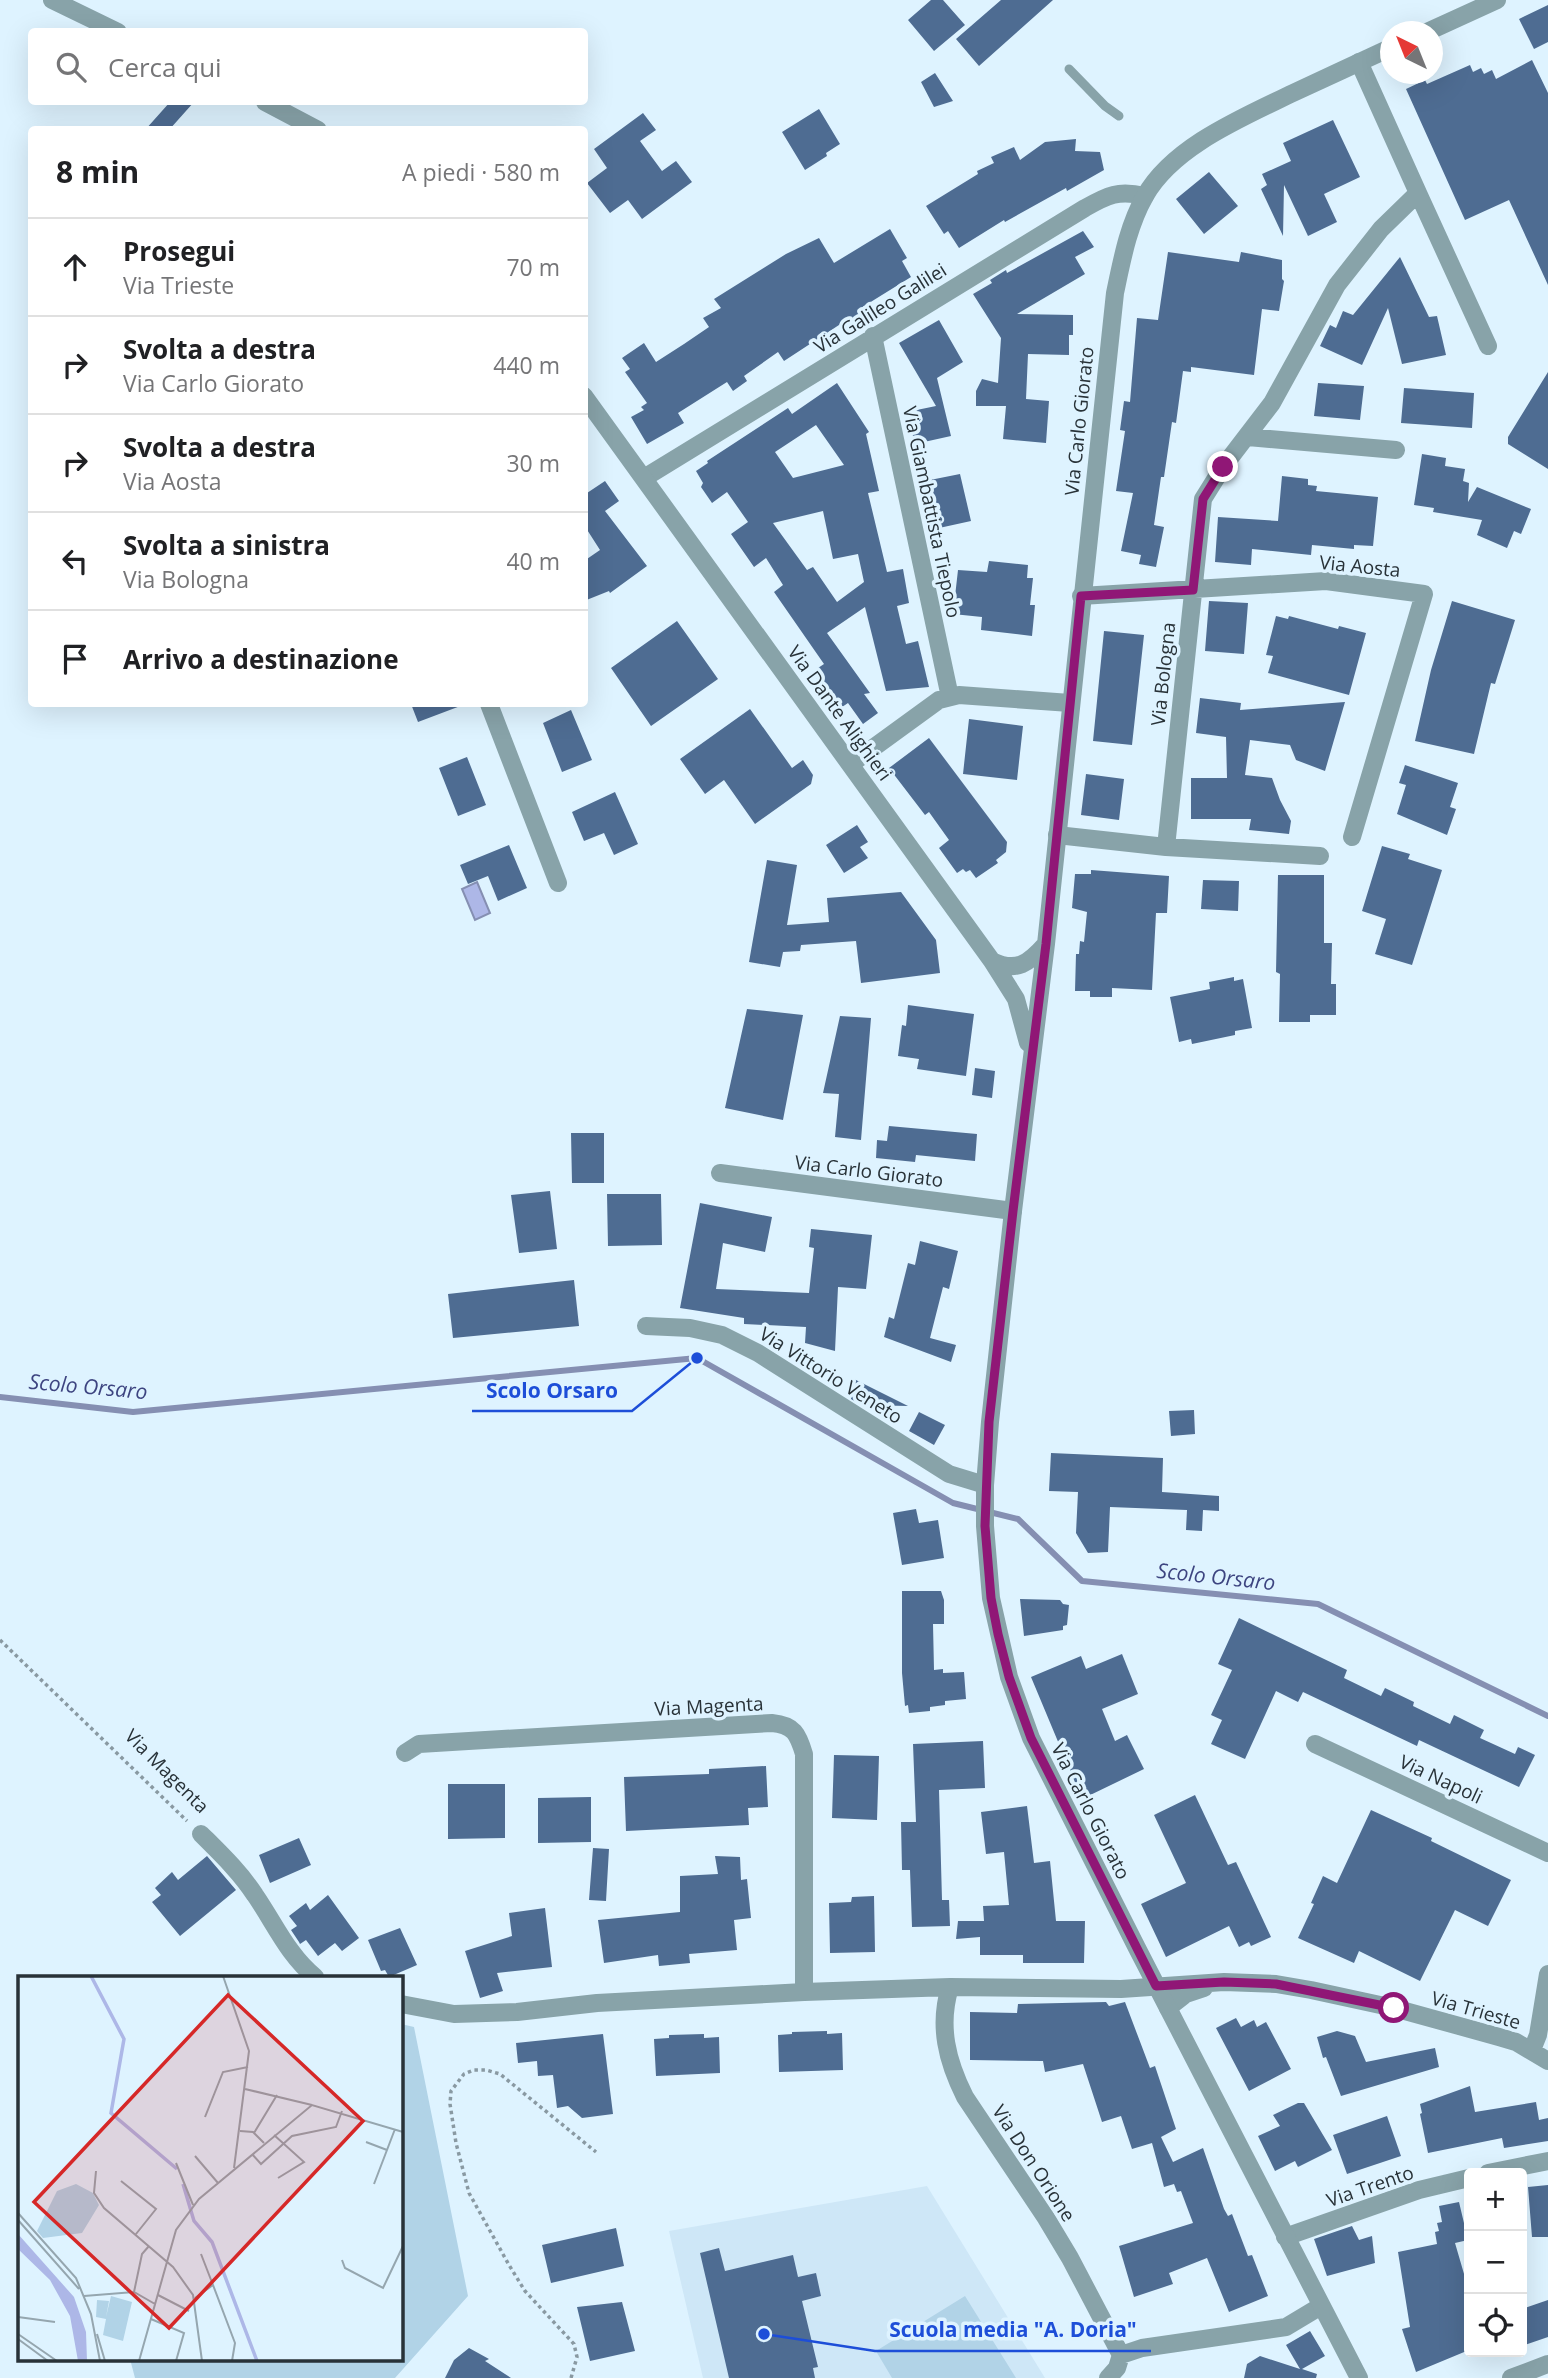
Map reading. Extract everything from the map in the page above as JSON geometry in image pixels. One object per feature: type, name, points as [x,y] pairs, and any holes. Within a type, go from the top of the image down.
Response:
[{"type":"street","points":[[52,0],[110,28]]},
{"type":"street","points":[[1443,25],[1497,0]]},
{"type":"street","name":"Via Carlo Giorato","points":[[1359,2378],[1031,1738],[1009,1677],[991,1598],[985,1490],[989,1422],[1046,944],[1115,293],[1129,232],[1145,196],[1165,169],[1196,145],[1242,117],[1380,53]]},
{"type":"street","points":[[1359,62],[1488,346]]},
{"type":"street","points":[[271,105],[310,126]]},
{"type":"street","name":"Via Galileo Galilei","points":[[644,478],[1110,194],[1129,192],[1145,196]]},
{"type":"street","name":"Via Bologna","points":[[1166,847],[1203,499],[1223,467],[1272,403],[1337,285],[1381,229],[1418,193]]},
{"type":"street","name":"Via Giambattista Tiepolo","points":[[873,336],[950,697]]},
{"type":"street","name":"Via Dante Alighieri","points":[[588,401],[992,961],[1016,999],[1026,1027],[1029,1069]]},
{"type":"street","points":[[1248,437],[1396,450]]},
{"type":"street","name":"Via Aosta","points":[[1081,596],[1326,581],[1424,594],[1352,837]]},
{"type":"street","points":[[850,764],[928,707],[950,697],[960,695],[1070,703]]},
{"type":"street","points":[[490,707],[558,883]]},
{"type":"street","points":[[1057,835],[1166,847],[1320,856]]},
{"type":"street","points":[[992,961],[1004,967],[1020,965],[1029,961],[1046,944]]},
{"type":"street","name":"Via Carlo Giorato","points":[[1016,999],[1027,987],[1046,944]]},
{"type":"street","name":"Via Carlo Giorato","points":[[720,1173],[1013,1211]]},
{"type":"street","name":"Via Vittorio Veneto","points":[[646,1326],[690,1328],[722,1335],[758,1353],[949,1474],[985,1490]]},
{"type":"street","name":"Via Magenta","points":[[405,1753],[419,1744],[772,1723],[784,1724],[793,1729],[804,1754],[804,1992]]},
{"type":"street","name":"Via Napoli","points":[[1315,1744],[1548,1853]]},
{"type":"street","name":"Via Magenta","points":[[201,1835],[239,1872],[290,1952],[314,1976]]},
{"type":"street","points":[[1532,2050],[1538,2035],[1548,1974]]},
{"type":"street","name":"Via Trieste","points":[[1168,2008],[1186,1994],[1224,1982]]},
{"type":"street","name":"Via Trieste","points":[[1156,1986],[1224,1982],[1276,1984],[1353,1999],[1499,2037],[1532,2050],[1548,2061]]},
{"type":"street","points":[[402,2004],[454,2014],[804,1992],[950,1987],[1121,1989],[1156,1986]]},
{"type":"street","name":"Via Don Orione","points":[[950,1987],[945,2024],[946,2048],[955,2077],[1046,2217],[1121,2355]]},
{"type":"street","points":[[1513,2168],[1548,2161]]},
{"type":"street","name":"Via Trento","points":[[1285,2237],[1419,2190],[1464,2179]]},
{"type":"street","points":[[1108,2378],[1117,2368],[1121,2355],[1142,2348],[1286,2327],[1321,2306]]},
{"type":"street","points":[[1511,2378],[1548,2364]]},
{"type":"lane","points":[[1069,69],[1105,106],[1119,116]]},
{"type":"path","name":"Via Magenta","points":[[0,1640],[201,1835]]},
{"type":"path","points":[[571,2378],[577,2357],[574,2344],[525,2291],[469,2193],[456,2143],[450,2104],[451,2091],[458,2080],[474,2070],[500,2074],[596,2152]]},
{"type":"shaded area","points":[[402,2024],[414,2027],[468,2296],[395,2378],[135,2378],[130,2360],[402,2360]]},
{"type":"shaded area","points":[[927,2186],[1045,2378],[703,2378],[669,2231]]},
{"type":"shaded area","points":[[965,2296],[1016,2378],[892,2378],[876,2351]]},
{"type":"water","points":[[477,882],[490,913],[475,920],[462,889]]},
{"type":"building","points":[[931,0],[943,0],[965,25],[934,51],[908,20]]},
{"type":"building","points":[[1001,0],[1053,0],[979,66],[956,39]]},
{"type":"building","points":[[1548,5],[1548,42],[1534,49],[1519,19]]},
{"type":"building","points":[[1532,60],[1548,93],[1548,285],[1509,200],[1465,220],[1406,89],[1417,84],[1443,84],[1443,77],[1470,65],[1473,72],[1481,68],[1484,74],[1492,70],[1496,79]]},
{"type":"building","points":[[935,73],[953,101],[934,107],[921,82]]},
{"type":"building","points":[[167,105],[191,105],[173,126],[149,126]]},
{"type":"building","points":[[819,109],[840,144],[805,170],[782,132]]},
{"type":"building","points":[[643,113],[656,130],[640,141],[662,171],[676,161],[692,182],[642,219],[628,200],[610,213],[588,184],[607,168],[594,149]]},
{"type":"building","points":[[1333,120],[1360,177],[1324,194],[1337,222],[1308,236],[1284,185],[1283,236],[1261,189],[1267,185],[1262,174],[1291,161],[1283,143]]},
{"type":"building","points":[[1076,139],[1075,151],[1100,152],[1104,170],[1005,222],[1004,220],[959,248],[948,231],[944,234],[926,206],[978,174],[977,171],[994,163],[991,157],[1014,147],[1020,160],[1045,142]]},
{"type":"building","points":[[1209,172],[1238,206],[1204,234],[1176,199]]},
{"type":"building","points":[[890,229],[907,258],[902,261],[911,277],[861,308],[864,313],[840,327],[839,325],[784,361],[778,352],[744,376],[747,381],[733,391],[727,382],[678,413],[684,423],[647,444],[631,417],[644,410],[641,407],[647,403],[625,372],[630,369],[622,358],[644,343],[656,362],[709,327],[703,318],[721,308],[714,299],[786,254],[819,238],[834,263]]},
{"type":"building","points":[[1083,231],[1094,247],[1075,257],[1085,274],[1017,314],[1073,315],[1069,355],[1028,354],[1026,399],[1049,401],[1046,443],[1003,439],[1006,406],[976,406],[976,391],[982,379],[998,383],[1001,338],[973,294],[992,283],[990,280],[1006,270],[1007,273]]},
{"type":"building","points":[[1168,252],[1239,262],[1241,252],[1282,260],[1284,281],[1279,311],[1262,309],[1254,375],[1191,367],[1191,372],[1183,371],[1176,423],[1172,422],[1154,525],[1164,527],[1156,567],[1139,564],[1141,555],[1121,551],[1133,493],[1116,491],[1125,431],[1120,430],[1124,401],[1130,402],[1137,318],[1158,320]]},
{"type":"building","points":[[1400,257],[1429,317],[1437,316],[1446,355],[1402,364],[1388,308],[1362,365],[1320,346],[1330,325],[1336,328],[1343,311],[1353,315]]},
{"type":"building","points":[[939,320],[963,362],[937,378],[951,436],[915,444],[907,412],[936,406],[899,343]]},
{"type":"building","points":[[1548,372],[1548,469],[1508,444],[1508,437]]},
{"type":"building","points":[[837,383],[869,432],[866,434],[879,491],[868,493],[887,572],[903,569],[909,603],[897,606],[906,644],[918,641],[929,687],[886,691],[865,607],[827,633],[870,693],[864,694],[878,713],[863,724],[848,703],[839,709],[812,672],[824,664],[774,592],[783,585],[766,558],[754,567],[731,534],[748,522],[727,492],[712,503],[701,487],[703,483],[696,471],[788,408],[792,414]],"holes":[[[816,425],[844,465],[793,478],[775,452]],[[823,511],[833,559],[858,554],[864,582],[837,602],[813,567],[807,570],[773,523]]]},
{"type":"building","points":[[1318,383],[1364,386],[1360,420],[1314,416]]},
{"type":"building","points":[[1404,388],[1474,393],[1472,428],[1401,423]]},
{"type":"building","points":[[1422,454],[1446,458],[1445,466],[1465,469],[1463,481],[1469,483],[1468,502],[1477,487],[1531,509],[1521,534],[1514,531],[1507,548],[1477,535],[1482,520],[1433,512],[1434,508],[1414,505]]},
{"type":"building","points":[[960,474],[971,521],[930,530],[920,482]]},
{"type":"building","points":[[1282,476],[1308,479],[1308,485],[1317,486],[1316,491],[1378,497],[1373,546],[1354,545],[1354,549],[1312,545],[1311,555],[1252,549],[1251,565],[1215,562],[1218,517],[1278,521]]},
{"type":"building","points":[[605,481],[619,501],[605,511],[647,566],[610,593],[609,591],[588,599],[588,558],[600,550],[588,531],[588,492]]},
{"type":"building","points":[[989,561],[1028,565],[1027,578],[1033,578],[1030,605],[1035,605],[1032,636],[981,630],[982,617],[953,614],[958,570],[987,572]]},
{"type":"building","points":[[1209,601],[1248,603],[1244,654],[1205,651]]},
{"type":"building","points":[[1452,601],[1515,620],[1495,684],[1491,683],[1474,754],[1415,741],[1431,670]]},
{"type":"building","points":[[1276,616],[1288,619],[1289,616],[1338,629],[1339,626],[1366,633],[1349,695],[1268,673],[1273,656],[1266,655]]},
{"type":"building","points":[[677,621],[718,679],[651,726],[611,668]]},
{"type":"building","points":[[1104,631],[1144,635],[1132,745],[1093,741]]},
{"type":"building","points":[[1200,698],[1241,703],[1240,710],[1345,702],[1325,771],[1296,760],[1290,745],[1250,740],[1245,775],[1272,778],[1291,821],[1289,834],[1249,830],[1251,819],[1191,819],[1191,778],[1227,778],[1226,737],[1196,733]]},
{"type":"building","points":[[412,707],[458,707],[418,722]]},
{"type":"building","points":[[750,709],[792,768],[803,760],[813,775],[811,784],[755,824],[724,780],[705,794],[680,759]]},
{"type":"building","points":[[571,710],[592,760],[562,772],[543,723]]},
{"type":"building","points":[[969,719],[1023,726],[1017,780],[963,774]]},
{"type":"building","points":[[929,738],[1007,842],[1006,852],[996,860],[998,863],[976,878],[970,870],[966,872],[963,869],[957,873],[939,848],[949,840],[929,812],[925,815],[889,768]]},
{"type":"building","points":[[467,757],[486,805],[458,816],[439,768]]},
{"type":"building","points":[[1405,765],[1458,783],[1450,807],[1456,809],[1447,835],[1397,814],[1406,785],[1399,783]]},
{"type":"building","points":[[1086,774],[1124,779],[1119,820],[1081,815]]},
{"type":"building","points":[[615,792],[638,844],[614,855],[604,833],[584,841],[572,812]]},
{"type":"building","points":[[857,825],[868,842],[860,847],[868,858],[844,873],[826,845]]},
{"type":"building","points":[[509,845],[527,888],[498,901],[488,876],[468,884],[460,865]]},
{"type":"building","points":[[1382,846],[1410,854],[1408,859],[1442,870],[1412,965],[1375,954],[1386,919],[1362,911]]},
{"type":"building","points":[[767,860],[797,865],[787,925],[829,922],[827,898],[901,892],[936,940],[940,973],[861,983],[856,941],[801,945],[800,951],[783,952],[780,967],[749,962]]},
{"type":"building","points":[[1091,870],[1169,876],[1167,913],[1156,913],[1152,990],[1112,988],[1112,997],[1090,997],[1090,991],[1075,991],[1076,954],[1079,954],[1080,941],[1084,942],[1087,912],[1072,908],[1075,874],[1091,874]]},
{"type":"building","points":[[1278,875],[1324,875],[1324,943],[1332,943],[1331,984],[1336,984],[1336,1015],[1310,1015],[1310,1022],[1279,1022],[1280,974],[1276,972]]},
{"type":"building","points":[[1203,880],[1239,881],[1238,911],[1201,909]]},
{"type":"building","points":[[1234,977],[1234,981],[1243,979],[1252,1028],[1235,1031],[1235,1035],[1192,1044],[1191,1039],[1179,1042],[1170,997],[1210,989],[1209,982]]},
{"type":"building","points":[[908,1005],[974,1014],[966,1076],[917,1069],[919,1059],[898,1056]]},
{"type":"building","points":[[747,1009],[803,1015],[783,1120],[725,1108]]},
{"type":"building","points":[[840,1016],[871,1018],[861,1140],[835,1137],[839,1094],[823,1093]]},
{"type":"building","points":[[975,1068],[995,1071],[992,1098],[972,1095]]},
{"type":"building","points":[[889,1126],[977,1134],[975,1161],[916,1155],[915,1162],[876,1158],[877,1140],[887,1141]]},
{"type":"building","points":[[571,1133],[604,1133],[604,1183],[572,1183]]},
{"type":"building","points":[[550,1191],[557,1249],[519,1253],[511,1195]]},
{"type":"building","points":[[607,1194],[661,1194],[662,1245],[608,1246]]},
{"type":"building","points":[[700,1203],[772,1217],[765,1252],[723,1243],[716,1289],[809,1293],[814,1248],[809,1247],[811,1229],[872,1235],[866,1289],[838,1287],[835,1351],[805,1343],[806,1327],[744,1324],[744,1318],[680,1308]]},
{"type":"building","points":[[920,1241],[958,1251],[949,1289],[943,1287],[930,1338],[956,1345],[951,1362],[884,1337],[889,1317],[894,1319],[908,1263],[915,1265]]},
{"type":"building","points":[[574,1280],[579,1326],[453,1338],[448,1294]]},
{"type":"building","points":[[852,1378],[908,1406],[861,1405],[851,1399]]},
{"type":"building","points":[[1194,1410],[1195,1434],[1171,1436],[1169,1411]]},
{"type":"building","points":[[919,1412],[945,1425],[934,1445],[909,1431]]},
{"type":"building","points":[[1051,1453],[1163,1458],[1162,1492],[1219,1496],[1219,1511],[1203,1510],[1202,1531],[1186,1530],[1187,1510],[1110,1507],[1108,1552],[1088,1553],[1076,1533],[1078,1492],[1049,1491]]},
{"type":"building","points":[[916,1509],[919,1523],[938,1520],[944,1558],[902,1565],[893,1513]]},
{"type":"building","points":[[902,1591],[941,1591],[944,1600],[944,1624],[933,1624],[934,1670],[943,1669],[943,1673],[964,1672],[966,1699],[945,1701],[945,1705],[930,1707],[930,1711],[909,1713],[908,1705],[905,1706],[902,1673]]},
{"type":"building","points":[[1020,1599],[1060,1600],[1069,1605],[1067,1625],[1063,1626],[1063,1630],[1024,1636]]},
{"type":"building","points":[[1239,1618],[1347,1670],[1344,1678],[1381,1696],[1385,1688],[1414,1702],[1413,1706],[1450,1724],[1454,1715],[1484,1730],[1480,1738],[1515,1754],[1518,1747],[1535,1755],[1519,1787],[1419,1740],[1417,1746],[1303,1692],[1298,1702],[1276,1691],[1245,1759],[1211,1744],[1222,1720],[1211,1715],[1232,1670],[1218,1664]]},
{"type":"building","points":[[1122,1654],[1138,1694],[1102,1709],[1115,1741],[1127,1735],[1144,1769],[1082,1799],[1031,1677],[1081,1656],[1086,1669]]},
{"type":"building","points":[[983,1741],[985,1788],[939,1790],[942,1900],[949,1900],[950,1926],[912,1927],[910,1870],[902,1870],[901,1822],[916,1822],[913,1744]]},
{"type":"building","points":[[834,1755],[879,1756],[877,1820],[832,1818]]},
{"type":"building","points":[[766,1766],[768,1807],[748,1808],[749,1825],[626,1831],[624,1777],[709,1774],[709,1769]]},
{"type":"building","points":[[448,1784],[505,1784],[505,1838],[448,1839]]},
{"type":"building","points":[[1195,1795],[1228,1865],[1236,1862],[1271,1937],[1251,1946],[1249,1942],[1239,1947],[1229,1926],[1166,1957],[1141,1904],[1186,1883],[1154,1815]]},
{"type":"building","points":[[591,1797],[591,1842],[538,1843],[538,1798]]},
{"type":"building","points":[[1027,1806],[1034,1863],[1050,1861],[1056,1921],[1085,1921],[1084,1963],[1023,1963],[1023,1955],[980,1955],[980,1937],[956,1939],[958,1921],[984,1921],[983,1906],[1009,1905],[1004,1852],[986,1854],[981,1812]]},
{"type":"building","points":[[1371,1810],[1432,1838],[1431,1841],[1511,1880],[1488,1926],[1455,1910],[1420,1981],[1359,1951],[1354,1963],[1298,1938],[1314,1904],[1311,1903],[1323,1876],[1337,1883]]},
{"type":"building","points":[[299,1838],[311,1865],[270,1883],[259,1855]]},
{"type":"building","points":[[593,1848],[609,1849],[606,1901],[589,1900]]},
{"type":"building","points":[[207,1856],[236,1890],[180,1936],[152,1902],[161,1895],[155,1888],[172,1872],[178,1880]]},
{"type":"building","points":[[715,1856],[740,1857],[741,1880],[747,1879],[751,1918],[734,1920],[737,1950],[689,1954],[690,1963],[659,1966],[658,1955],[604,1963],[598,1920],[680,1912],[680,1876],[718,1874]]},
{"type":"building","points":[[328,1895],[359,1938],[342,1951],[335,1943],[318,1956],[306,1940],[300,1944],[291,1930],[297,1926],[289,1916],[306,1903],[310,1910]]},
{"type":"building","points":[[874,1896],[875,1952],[830,1953],[829,1903],[851,1902],[852,1897]]},
{"type":"building","points":[[545,1908],[552,1967],[497,1973],[503,1991],[480,1998],[465,1951],[512,1936],[509,1913]]},
{"type":"building","points":[[400,1928],[417,1965],[388,1976],[385,1970],[381,1971],[368,1940]]},
{"type":"building","points":[[1106,2002],[1109,2006],[1125,2002],[1150,2068],[1155,2066],[1176,2129],[1161,2137],[1173,2162],[1203,2148],[1224,2209],[1228,2216],[1232,2214],[1248,2256],[1252,2255],[1268,2296],[1229,2312],[1207,2258],[1169,2273],[1173,2284],[1134,2297],[1119,2246],[1193,2223],[1181,2191],[1177,2192],[1174,2184],[1164,2187],[1152,2143],[1132,2149],[1121,2116],[1102,2122],[1083,2064],[1045,2072],[1043,2061],[970,2060],[970,2012],[1017,2013],[1018,2004]]},
{"type":"building","points":[[1236,2018],[1241,2027],[1254,2020],[1257,2027],[1266,2022],[1291,2069],[1249,2091],[1216,2028]]},
{"type":"building","points":[[827,2031],[827,2034],[842,2033],[843,2070],[779,2072],[778,2035]]},
{"type":"building","points":[[1337,2031],[1355,2036],[1366,2062],[1435,2048],[1439,2067],[1341,2096],[1326,2057],[1323,2058],[1317,2037]]},
{"type":"building","points":[[603,2034],[613,2114],[582,2118],[568,2106],[557,2108],[553,2075],[538,2076],[537,2061],[518,2063],[516,2043]]},
{"type":"building","points":[[704,2034],[704,2038],[719,2037],[720,2073],[656,2076],[654,2039],[669,2038],[669,2035]]},
{"type":"building","points":[[1470,2086],[1475,2112],[1536,2102],[1539,2120],[1548,2118],[1548,2141],[1504,2148],[1502,2138],[1428,2153],[1420,2104]]},
{"type":"building","points":[[1298,2103],[1304,2103],[1332,2150],[1298,2167],[1295,2161],[1275,2171],[1258,2136],[1280,2126],[1273,2115]]},
{"type":"building","points":[[1387,2116],[1401,2156],[1347,2174],[1333,2135]]},
{"type":"building","points":[[1548,2185],[1548,2237],[1532,2237],[1528,2187]]},
{"type":"building","points":[[1459,2202],[1464,2223],[1464,2241],[1455,2243],[1464,2274],[1464,2352],[1416,2372],[1402,2329],[1410,2327],[1398,2252],[1437,2244],[1437,2223],[1442,2222],[1439,2206]]},
{"type":"building","points":[[1352,2226],[1359,2240],[1372,2236],[1375,2263],[1327,2276],[1314,2239]]},
{"type":"building","points":[[616,2228],[624,2266],[551,2283],[542,2245]]},
{"type":"building","points":[[719,2248],[725,2271],[793,2255],[798,2277],[816,2273],[821,2296],[802,2301],[818,2367],[813,2368],[815,2378],[729,2378],[700,2253]]},
{"type":"building","points":[[1548,2300],[1548,2337],[1527,2344],[1527,2307]]},
{"type":"building","points":[[622,2302],[635,2351],[590,2361],[577,2307]]},
{"type":"building","points":[[1310,2331],[1325,2356],[1302,2369],[1317,2374],[1316,2378],[1244,2378],[1247,2364],[1260,2356],[1300,2369],[1286,2345]]},
{"type":"building","points":[[469,2348],[489,2359],[485,2361],[511,2378],[445,2378],[454,2360]]},
{"type":"waterway","name":"Scolo Orsaro","points":[[0,1397],[133,1412],[697,1358],[953,1503],[1018,1519],[1082,1581],[1318,1604],[1548,1716]]},
{"type":"place","name":"Scolo Orsaro","points":[[697,1358]]},
{"type":"place","name":"Scuola media \"A. Doria\"","points":[[764,2334]]},
{"type":"route","points":[[1223,467],[1203,499],[1193,590],[1081,596],[1046,944],[989,1422],[985,1526],[991,1598],[1009,1677],[1031,1738],[1156,1986],[1224,1982],[1276,1984],[1394,2008]]}]
